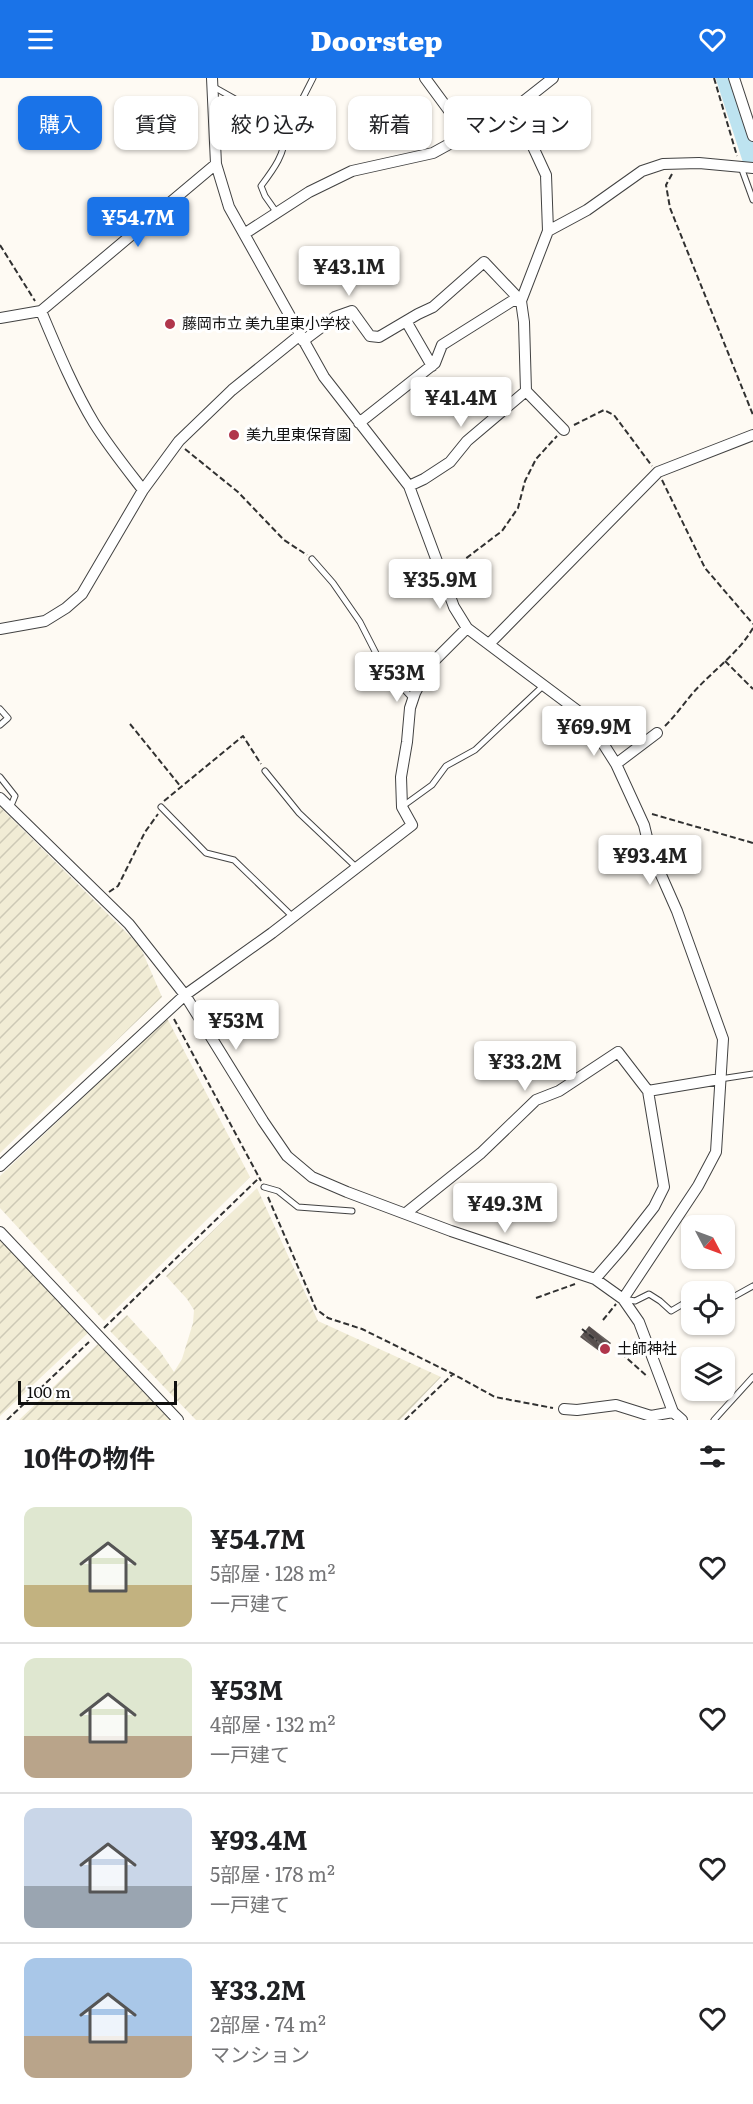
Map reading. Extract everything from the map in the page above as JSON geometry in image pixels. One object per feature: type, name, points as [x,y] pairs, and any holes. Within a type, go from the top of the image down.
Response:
[{"type":"street","points":[[425,78],[444,104]]},
{"type":"street","points":[[530,96],[553,78]]},
{"type":"street","points":[[734,78],[753,136]]},
{"type":"street","points":[[212,82],[216,164],[229,207],[324,377],[409,486],[454,607],[467,628],[578,711],[597,734],[616,764],[644,825],[650,850],[677,911],[723,1039],[716,1152],[679,1215],[623,1299]]},
{"type":"street","points":[[244,234],[309,192],[352,171],[434,153],[444,148]]},
{"type":"street","points":[[534,150],[546,176],[548,231],[521,301],[524,322],[526,391],[564,429]]},
{"type":"street","points":[[548,231],[587,210],[642,171],[663,164],[699,163],[753,168]]},
{"type":"street","points":[[0,318],[41,311],[216,164]]},
{"type":"street","points":[[0,629],[45,621],[66,608],[82,594],[143,490],[177,443],[232,390],[302,338],[335,317],[352,311],[370,336],[379,337],[434,308],[484,262],[521,301]]},
{"type":"street","points":[[359,423],[432,366],[442,345],[512,301],[521,301]]},
{"type":"street","points":[[41,311],[60,357],[93,422],[143,490]]},
{"type":"street","points":[[406,321],[432,366]]},
{"type":"street","points":[[409,486],[450,462],[467,441],[526,391]]},
{"type":"street","points":[[489,644],[658,472],[753,435]]},
{"type":"street","points":[[0,1166],[184,995],[293,916],[412,825],[402,807],[401,777],[410,708],[430,665],[467,628]]},
{"type":"street","points":[[616,764],[657,733]]},
{"type":"street","points":[[0,798],[129,924],[184,995],[263,1121],[288,1156],[312,1177],[451,1231],[593,1279],[623,1299],[639,1322],[674,1412],[682,1420]]},
{"type":"street","points":[[406,1213],[481,1153],[536,1100],[559,1091],[618,1052],[648,1091],[664,1187],[647,1215],[593,1279]]},
{"type":"street","points":[[648,1091],[720,1079]]},
{"type":"street","points":[[0,1232],[178,1420]]},
{"type":"street","points":[[564,1409],[577,1410],[616,1405],[651,1416],[674,1412]]},
{"type":"lane","points":[[304,96],[313,78]]},
{"type":"lane","points":[[212,82],[233,96]]},
{"type":"lane","points":[[277,213],[261,186],[273,170],[282,150]]},
{"type":"lane","points":[[741,167],[753,200]]},
{"type":"lane","points":[[312,559],[333,583],[360,622],[383,667],[413,699]]},
{"type":"lane","points":[[402,807],[432,785],[446,766],[475,750],[544,685]]},
{"type":"lane","points":[[0,709],[9,718],[0,726]]},
{"type":"lane","points":[[265,771],[299,813],[356,867]]},
{"type":"lane","points":[[0,777],[15,796],[10,808]]},
{"type":"lane","points":[[161,807],[206,853],[234,860],[293,916]]},
{"type":"lane","points":[[720,1079],[753,1074]]},
{"type":"lane","points":[[264,1188],[278,1191],[298,1207],[352,1211]]},
{"type":"lane","points":[[735,1296],[753,1286]]},
{"type":"lane","points":[[623,1299],[634,1301],[649,1294],[671,1311],[681,1305]]},
{"type":"lane","points":[[714,1420],[753,1377]]},
{"type":"path","points":[[714,78],[741,167]]},
{"type":"path","points":[[678,164],[666,185],[670,208],[753,415]]},
{"type":"path","points":[[0,245],[41,311]]},
{"type":"path","points":[[442,577],[502,531],[518,508],[525,481],[536,459],[564,429],[604,410],[614,416],[658,472],[705,568],[753,624]]},
{"type":"path","points":[[177,443],[230,484],[284,540],[312,559]]},
{"type":"path","points":[[657,733],[747,639],[753,628]]},
{"type":"path","points":[[725,661],[753,689]]},
{"type":"path","points":[[130,724],[181,787]]},
{"type":"path","points":[[101,897],[118,885],[162,803],[243,736],[265,771]]},
{"type":"path","points":[[637,810],[753,843]]},
{"type":"path","points":[[169,1010],[260,1178],[316,1309],[328,1318],[362,1329],[495,1397],[564,1409]]},
{"type":"path","points":[[7,1420],[260,1178]]},
{"type":"path","points":[[536,1299],[593,1279]]},
{"type":"path","points":[[603,1320],[614,1307]]},
{"type":"path","points":[[582,1329],[597,1341]]},
{"type":"path","points":[[621,1353],[648,1377]]},
{"type":"path","points":[[405,1420],[453,1374]]},
{"type":"shaded area","points":[[0,807],[140,946],[162,997],[0,1153]]},
{"type":"shaded area","points":[[167,1018],[250,1177],[104,1321],[0,1208],[0,1176]]},
{"type":"shaded area","points":[[257,1188],[318,1321],[441,1377],[400,1420],[196,1420],[110,1331],[127,1315],[160,1351],[174,1372],[182,1359],[193,1323],[194,1310],[166,1276]]},
{"type":"shaded area","points":[[0,1240],[89,1332],[0,1416]]},
{"type":"shaded area","points":[[100,1342],[172,1420],[19,1420]]},
{"type":"building","points":[[589,1326],[611,1343],[603,1354],[580,1337]]},
{"type":"waterway","points":[[726,78],[753,161]]},
{"type":"place","name":"藤岡市立 美九里東小学校","points":[[170,324]]},
{"type":"place","name":"美九里東保育園","points":[[234,435]]},
{"type":"place","name":"土師神社","points":[[605,1349]]}]
